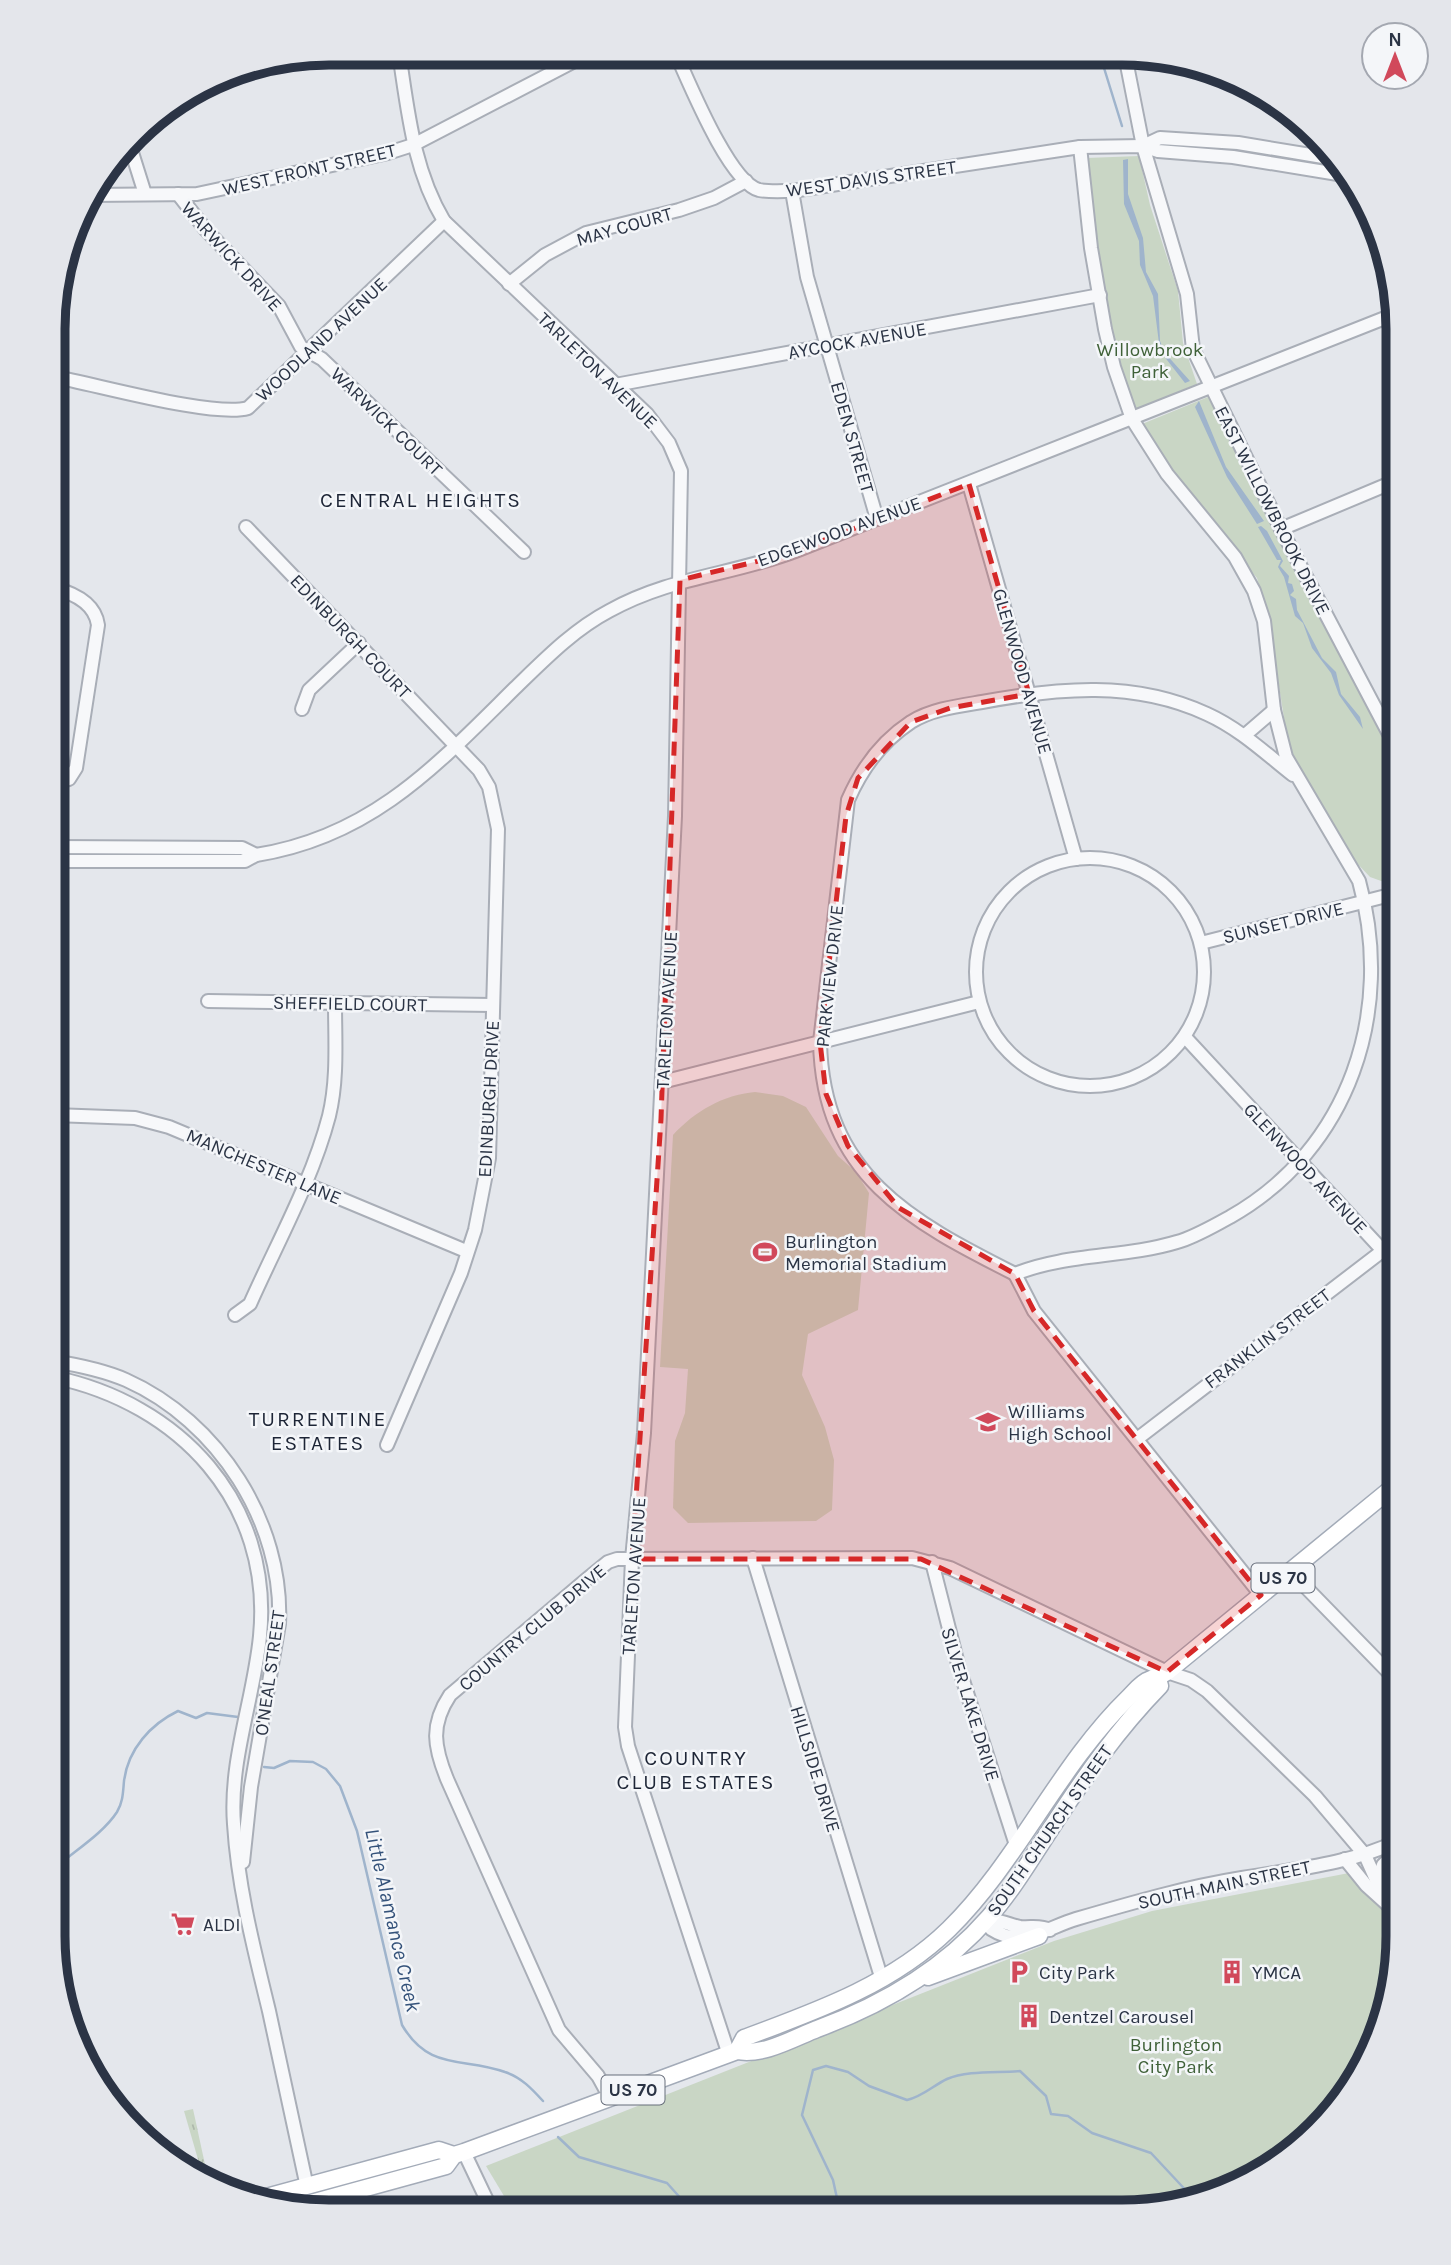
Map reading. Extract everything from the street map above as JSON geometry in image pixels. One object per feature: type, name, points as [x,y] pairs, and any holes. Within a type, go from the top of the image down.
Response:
[{"type":"main road","name":"SOUTH CHURCH STREET","points":[[733,2053],[744,2038],[882,1980],[948,1930],[981,1895],[1094,1735],[1148,1680],[1162,1675],[1386,1493]]},
{"type":"main road","name":"SOUTH CHURCH STREET","points":[[335,2200],[446,2166],[459,2153],[733,2053],[751,2054],[831,2024],[916,1981],[956,1950],[987,1919],[1102,1753],[1135,1711],[1160,1686],[1162,1675]]},
{"type":"main road","points":[[909,1962],[932,1956],[973,1920],[987,1919],[984,1906],[1009,1871],[1011,1852]]},
{"type":"main road","points":[[916,1981],[1044,1933]]},
{"type":"main road","name":"SOUTH CHURCH STREET","points":[[276,2195],[439,2151],[459,2153]]},
{"type":"main road","name":"O'NEAL STREET","points":[[307,2187],[310,2200]]},
{"type":"street","name":"TARLETON AVENUE","points":[[401,65],[413,145],[434,203],[444,221],[648,414],[669,443],[679,463],[682,491],[675,816],[644,1433],[632,1559],[625,1703],[628,1746],[733,2053]]},
{"type":"street","name":"WEST FRONT STREET","points":[[101,195],[178,194],[231,187],[413,145],[567,65]]},
{"type":"street","points":[[681,65],[713,134],[746,181]]},
{"type":"street","name":"EAST WILLOWBROOK DRIVE","points":[[1127,65],[1143,146],[1186,294],[1193,349],[1280,529],[1386,728]]},
{"type":"street","name":"WEST DAVIS STREET","points":[[1143,146],[1160,138],[1238,143],[1323,157]]},
{"type":"street","name":"WEST DAVIS STREET","points":[[746,181],[759,190],[792,191],[1080,147],[1143,146],[1158,151],[1255,160],[1336,174]]},
{"type":"street","points":[[1080,147],[1091,248],[1114,367],[1132,419],[1167,474],[1235,557],[1254,591],[1264,621],[1274,710],[1293,775],[1359,881],[1364,902],[1371,986],[1361,1052],[1340,1104],[1300,1162],[1250,1205],[1179,1242],[1060,1261],[1016,1274],[1034,1311],[1261,1595]]},
{"type":"street","points":[[132,152],[145,194]]},
{"type":"street","name":"MAY COURT","points":[[509,284],[545,255],[586,233],[679,211],[714,198],[746,181]]},
{"type":"street","name":"EDEN STREET","points":[[792,191],[807,277],[877,519]]},
{"type":"street","name":"WARWICK DRIVE","points":[[178,194],[206,230],[279,306],[301,347],[310,351]]},
{"type":"street","name":"WOODLAND AVENUE","points":[[65,379],[197,406],[239,411],[248,408],[444,221]]},
{"type":"street","name":"AYCOCK AVENUE","points":[[615,385],[1100,295]]},
{"type":"street","name":"EDGEWOOD AVENUE","points":[[65,861],[245,861],[256,855],[327,837],[398,797],[456,746],[566,640],[605,612],[680,580],[788,554],[1386,318]]},
{"type":"street","name":"WARWICK COURT","points":[[310,351],[524,552]]},
{"type":"street","name":"GLENWOOD AVENUE","points":[[969,484],[1076,859]]},
{"type":"street","points":[[1280,529],[1386,485]]},
{"type":"street","name":"EDINBURGH COURT","points":[[246,527],[456,746]]},
{"type":"street","points":[[65,591],[90,606],[98,625],[76,768],[69,779],[65,780]]},
{"type":"street","points":[[302,709],[309,690],[359,643]]},
{"type":"street","name":"PARKVIEW DRIVE","points":[[1016,1274],[930,1230],[899,1208],[879,1189],[848,1146],[834,1121],[820,1068],[820,1042],[846,816],[858,778],[883,746],[911,722],[950,708],[1082,688],[1130,692],[1206,713],[1245,735],[1293,775]]},
{"type":"street","points":[[1245,735],[1274,710]]},
{"type":"street","name":"EDINBURGH DRIVE","points":[[387,1446],[461,1273],[475,1230],[489,1158],[498,861],[495,808],[479,770],[456,746]]},
{"type":"street","name":"EDGEWOOD AVENUE","points":[[65,847],[242,848],[256,855]]},
{"type":"street","points":[[1076,859],[1121,863],[1162,883],[1186,910],[1201,943],[1205,967],[1204,992],[1197,1016],[1185,1037],[1160,1064],[1127,1081],[1100,1086],[1072,1085],[1031,1070],[1013,1057],[987,1022],[979,1002],[976,982],[979,944],[995,909],[1007,894],[1030,876],[1057,863],[1076,859]]},
{"type":"street","name":"SUNSET DRIVE","points":[[1201,943],[1386,897]]},
{"type":"street","name":"SHEFFIELD COURT","points":[[208,1001],[493,1005]]},
{"type":"street","points":[[662,1082],[979,1002]]},
{"type":"street","points":[[235,1315],[250,1304],[304,1183],[328,1116],[333,1093],[335,1003]]},
{"type":"street","name":"GLENWOOD AVENUE","points":[[1185,1037],[1386,1255]]},
{"type":"street","name":"MANCHESTER LANE","points":[[65,1115],[135,1118],[169,1126],[466,1251]]},
{"type":"street","name":"FRANKLIN STREET","points":[[1137,1439],[1386,1248]]},
{"type":"street","name":"O'NEAL STREET","points":[[65,1364],[125,1380],[172,1408],[217,1450],[239,1479],[268,1541],[280,1598],[279,1624],[251,1787],[241,1890]]},
{"type":"street","name":"O'NEAL STREET","points":[[65,1380],[122,1398],[165,1424],[213,1471],[241,1518],[249,1540],[262,1609],[257,1659],[234,1795],[233,1821],[241,1890],[307,2187]]},
{"type":"street","name":"COUNTRY CLUB DRIVE","points":[[610,2098],[598,2076],[559,2030],[447,1779],[437,1754],[435,1732],[440,1710],[450,1695],[608,1562],[632,1559],[753,1558],[912,1558],[932,1562],[1162,1675],[1191,1680],[1235,1717],[1315,1797],[1365,1856],[1386,1902]]},
{"type":"street","name":"HILLSIDE DRIVE","points":[[753,1558],[882,1980]]},
{"type":"street","name":"SILVER LAKE DRIVE","points":[[932,1562],[1011,1852]]},
{"type":"street","points":[[1291,1572],[1386,1670]]},
{"type":"street","name":"SOUTH MAIN STREET","points":[[987,1919],[991,1929],[1000,1934],[1026,1938],[1146,1899],[1365,1856],[1386,1846]]},
{"type":"street","points":[[1345,1859],[1366,1885],[1386,1903]]},
{"type":"street","points":[[1377,1882],[1386,1862]]},
{"type":"street","points":[[459,2153],[486,2200]]},
{"type":"highlighted area","points":[[969,484],[1029,694],[950,708],[911,722],[858,778],[846,816],[820,1042],[826,1094],[848,1146],[899,1208],[1015,1274],[1034,1311],[1261,1595],[1167,1672],[921,1559],[632,1559],[661,1119],[680,580],[788,554]]},
{"type":"green space","name":"Willowbrook Park","points":[[1139,156],[1150,205],[1178,291],[1183,343],[1197,384],[1134,410],[1114,368],[1086,158]]},
{"type":"green space","name":"Willowbrook Park","points":[[1208,397],[1386,740],[1386,883],[1370,877],[1353,859],[1297,768],[1288,743],[1268,617],[1257,578],[1170,474],[1142,424]]},
{"type":"green space","name":"Burlington Memorial Stadium","points":[[755,1092],[783,1096],[806,1107],[838,1156],[856,1172],[869,1193],[858,1310],[808,1334],[802,1375],[825,1427],[834,1460],[832,1510],[816,1521],[688,1523],[673,1508],[675,1441],[685,1413],[688,1369],[660,1367],[673,1135],[710,1106]]},
{"type":"green space","name":"Burlington City Park","points":[[1349,1873],[1386,1908],[1386,1953],[1381,1988],[1366,2037],[1351,2068],[1332,2097],[1296,2135],[1269,2156],[1223,2180],[1174,2195],[1139,2200],[506,2200],[486,2166],[1054,1941],[1152,1911]]},
{"type":"green space","points":[[193,2109],[206,2170],[200,2167],[184,2111]]},
{"type":"water","points":[[1128,159],[1128,194],[1143,238],[1146,272],[1158,294],[1160,341],[1165,353],[1190,381],[1185,383],[1160,351],[1153,296],[1140,265],[1139,241],[1124,204],[1123,160]]},
{"type":"water","points":[[1199,401],[1226,467],[1264,521],[1257,524],[1227,477],[1195,407]]},
{"type":"water","points":[[1261,526],[1267,531],[1283,561],[1280,566],[1289,576],[1288,583],[1292,584],[1294,591],[1290,595],[1296,599],[1297,610],[1322,658],[1336,672],[1341,694],[1360,717],[1363,729],[1339,695],[1331,673],[1312,648],[1303,623],[1295,616],[1284,577],[1278,567],[1281,560],[1277,560],[1258,527]]},
{"type":"waterway","points":[[1103,65],[1122,126]]},
{"type":"waterway","name":"Little Alamance Creek","points":[[65,1860],[98,1833],[117,1812],[130,1758],[150,1730],[178,1711],[196,1718],[207,1713],[238,1717]]},
{"type":"waterway","name":"Little Alamance Creek","points":[[264,1767],[274,1768],[290,1761],[313,1762],[326,1769],[340,1786],[357,1831],[402,2025],[412,2040],[435,2056],[511,2074],[543,2101]]},
{"type":"waterway","name":"Little Alamance Creek","points":[[837,2200],[833,2180],[802,2115],[813,2070],[826,2066],[848,2072],[869,2086],[907,2100],[955,2076],[1020,2071],[1046,2096],[1051,2114],[1068,2116],[1092,2133],[1151,2153],[1187,2192]]},
{"type":"waterway","name":"Little Alamance Creek","points":[[558,2137],[579,2157],[667,2183],[682,2200]]},
{"type":"place","name":"Burlington Memorial Stadium","points":[[765,1252]]},
{"type":"place","name":"Williams High School","points":[[988,1422]]},
{"type":"place","name":"ALDI","points":[[183,1924]]},
{"type":"place","name":"City Park","points":[[1019,1972]]},
{"type":"place","name":"YMCA","points":[[1232,1972]]},
{"type":"place","name":"Dentzel Carousel","points":[[1029,2016]]},
{"type":"district","name":"CENTRAL HEIGHTS","points":[[421,500]]},
{"type":"district","name":"TURRENTINE ESTATES","points":[[318,1431]]},
{"type":"district","name":"COUNTRY CLUB ESTATES","points":[[696,1770]]}]
